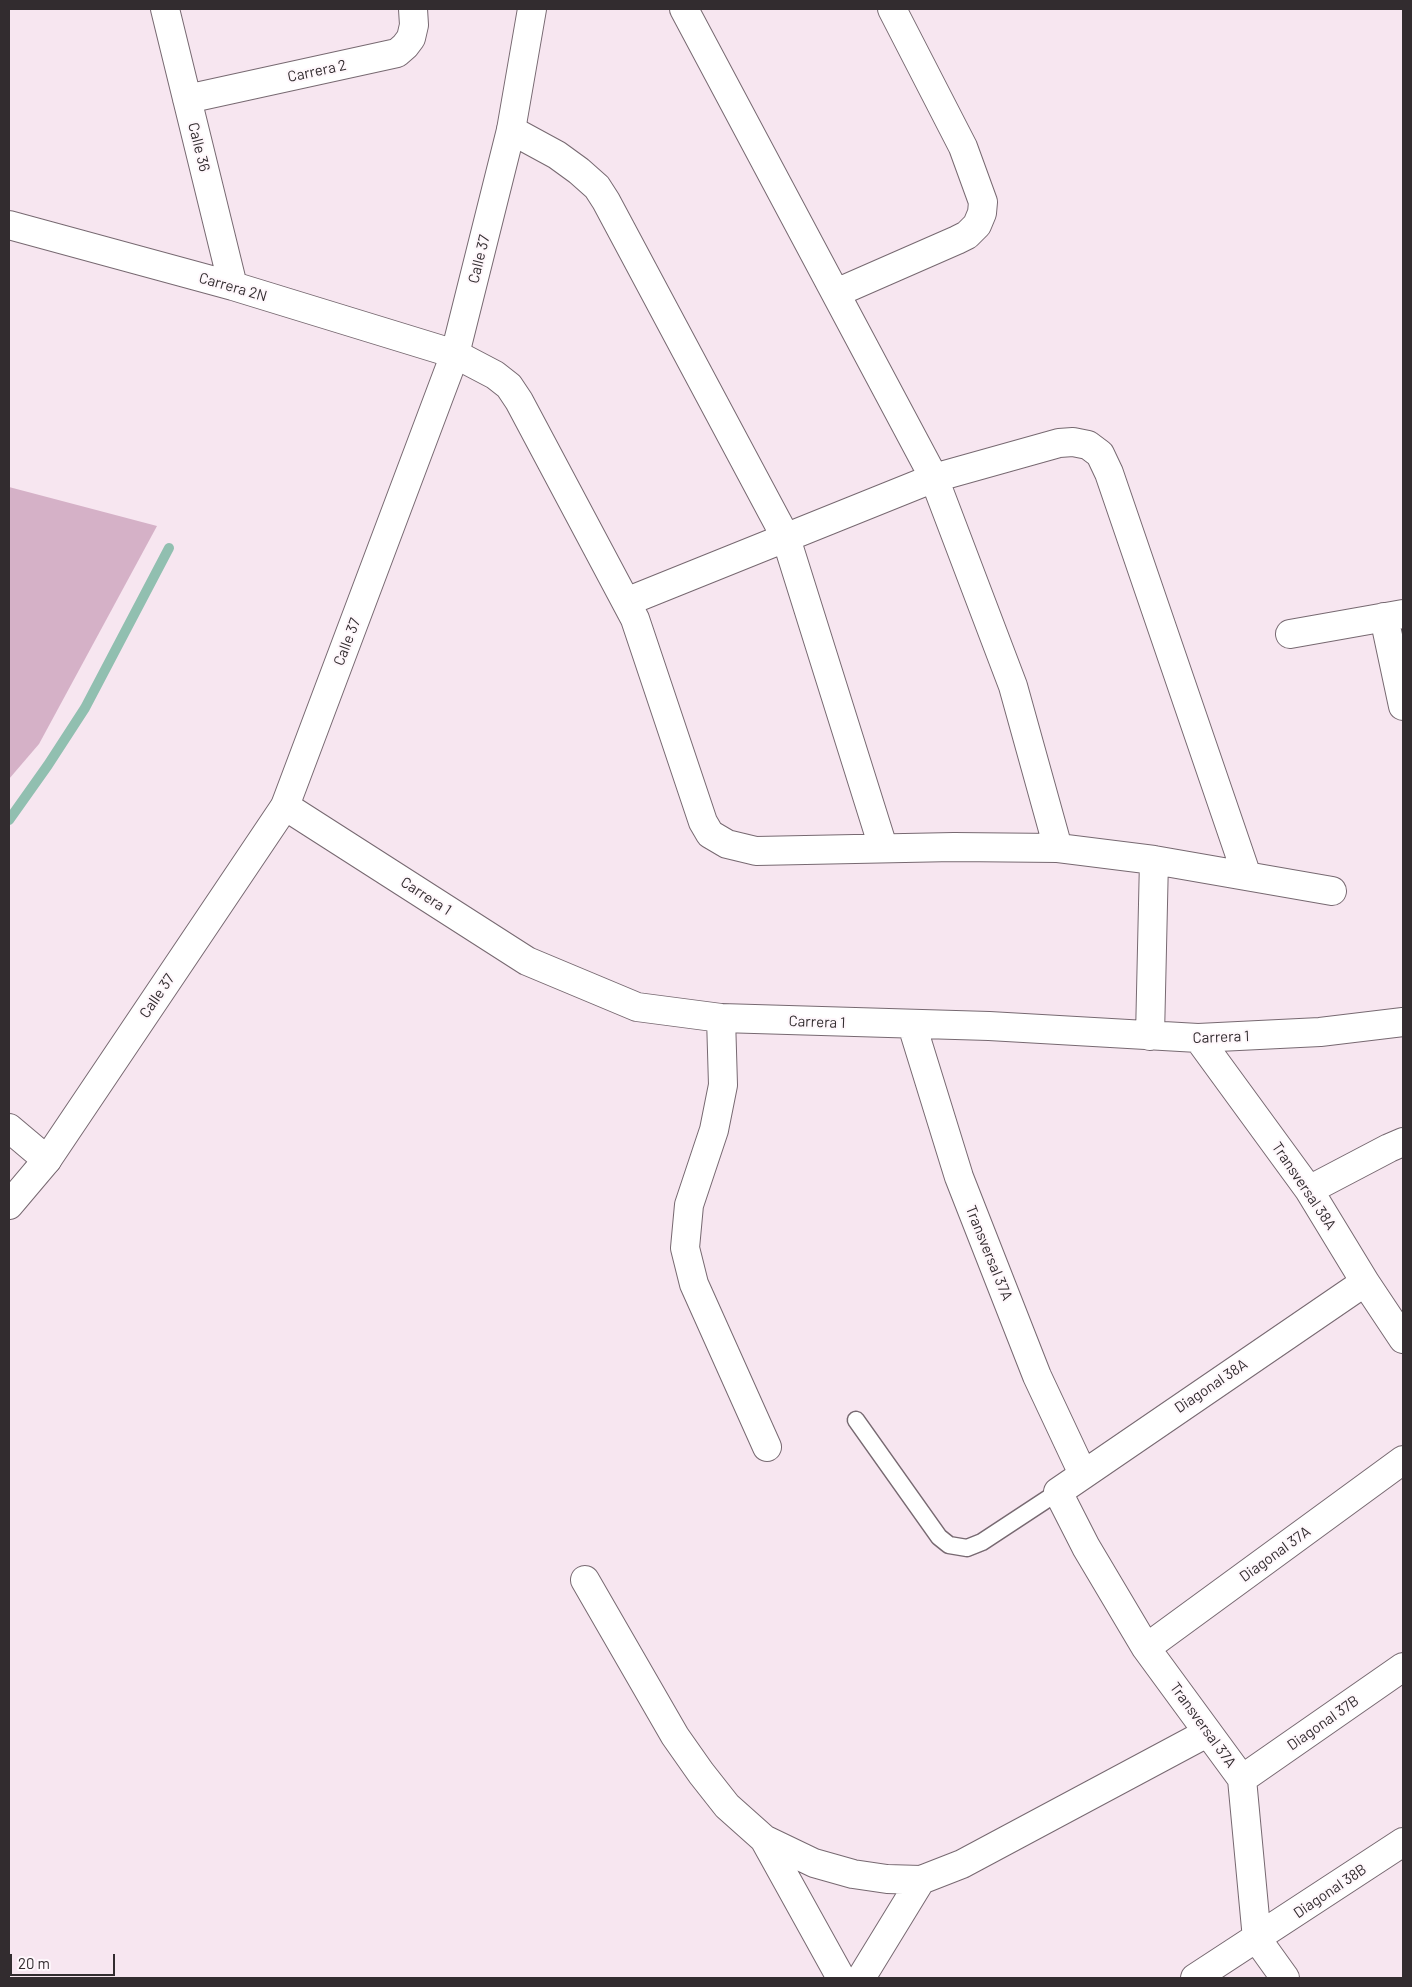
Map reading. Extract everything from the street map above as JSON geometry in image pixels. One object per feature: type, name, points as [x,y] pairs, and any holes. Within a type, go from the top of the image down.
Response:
[{"type":"street","name":"Calle 36","points":[[165,9],[233,286]]},
{"type":"street","name":"Carrera 2","points":[[187,99],[397,53],[406,46],[411,38],[414,25],[413,9]]},
{"type":"street","name":"Calle 37","points":[[9,1205],[47,1160],[285,806],[455,354],[511,130],[532,9]]},
{"type":"street","points":[[684,9],[934,478],[1012,686],[1058,848]]},
{"type":"street","points":[[836,293],[967,235],[977,224],[982,213],[983,202],[963,147],[892,9]]},
{"type":"street","points":[[511,130],[557,155],[580,171],[597,187],[786,538],[883,847]]},
{"type":"street","name":"Carrera 2N","points":[[9,226],[233,286],[455,354],[495,375],[509,386],[519,401],[635,619],[703,822],[710,834],[727,844],[756,851],[883,847],[1058,848],[1154,860],[1332,891]]},
{"type":"street","points":[[626,602],[934,478],[1060,443],[1073,442],[1088,445],[1100,454],[1109,473],[1247,876]]},
{"type":"street","points":[[1290,634],[1394,615],[1403,706]]},
{"type":"street","name":"Carrera 1","points":[[285,806],[527,960],[637,1007],[721,1018],[989,1026],[1198,1038],[1320,1032],[1403,1022]]},
{"type":"street","points":[[1150,1036],[1154,860]]},
{"type":"street","points":[[721,1018],[723,1085],[714,1130],[689,1205],[685,1248],[694,1284],[767,1447]]},
{"type":"street","name":"Transversal 37A","points":[[912,1025],[959,1176],[1037,1376],[1083,1474]]},
{"type":"street","name":"Transversal 38A","points":[[1198,1038],[1309,1190],[1365,1282],[1403,1338]]},
{"type":"street","points":[[9,1128],[47,1160]]},
{"type":"street","points":[[1309,1190],[1403,1142]]},
{"type":"street","name":"Diagonal 38A","points":[[1058,1492],[1365,1282]]},
{"type":"street","name":"Diagonal 37A","points":[[1146,1648],[1403,1460]]},
{"type":"street","name":"Transversal 37A","points":[[1058,1492],[1086,1547],[1146,1648],[1242,1779],[1257,1939]]},
{"type":"street","points":[[585,1580],[675,1736],[701,1774],[727,1806],[764,1839],[814,1863],[853,1874],[887,1879],[922,1880],[962,1864],[1207,1733]]},
{"type":"street","name":"Diagonal 37B","points":[[1242,1779],[1403,1667]]},
{"type":"street","points":[[764,1839],[840,1978]]},
{"type":"street","name":"Diagonal 38B","points":[[1195,1978],[1403,1842]]},
{"type":"street","points":[[861,1978],[922,1880]]},
{"type":"street","points":[[1257,1939],[1285,1978]]},
{"type":"lane","points":[[856,1420],[939,1537],[949,1545],[967,1548],[982,1542],[1058,1492]]},
{"type":"shaded area","points":[[9,487],[157,526],[39,744],[9,779]]},
{"type":"waterway","points":[[9,820],[85,708],[169,548]]}]
